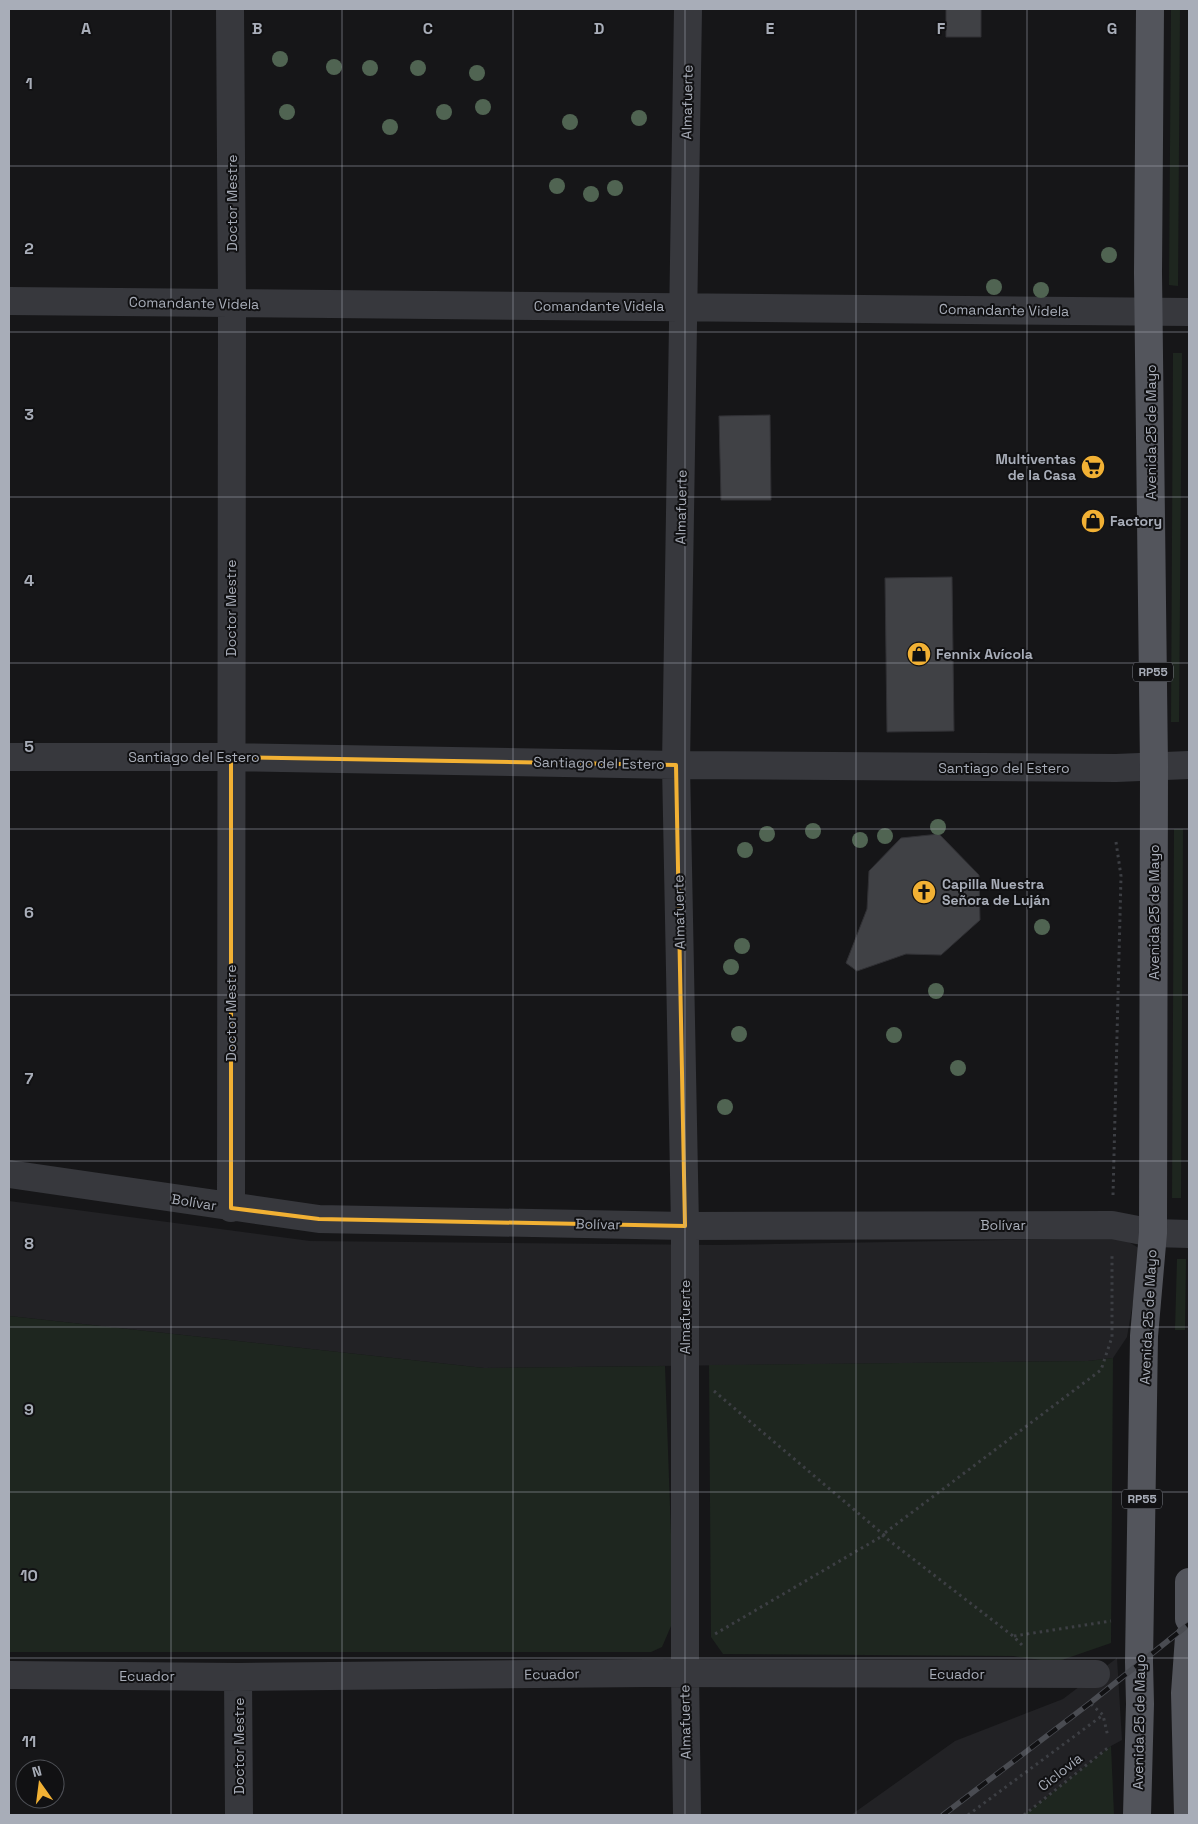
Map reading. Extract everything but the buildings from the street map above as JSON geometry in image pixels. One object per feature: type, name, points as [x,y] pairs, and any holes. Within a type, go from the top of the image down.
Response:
[{"type":"main road","name":"Avenida 25 de Mayo","points":[[1137,1815],[1144,1336],[1154,1233],[1154,766],[1150,312],[1148,273],[1150,9]]},
{"type":"main road","points":[[1189,1582],[1189,1619]]},
{"type":"main road","points":[[1188,1815],[1185,1693],[1189,1637]]},
{"type":"street","name":"Doctor Mestre","points":[[230,9],[232,303],[231,1208]]},
{"type":"street","name":"Almafuerte","points":[[686,1815],[685,1226],[676,765],[688,9]]},
{"type":"street","name":"Comandante Videla","points":[[9,300],[1189,312]]},
{"type":"street","name":"Santiago del Estero","points":[[9,757],[231,757],[676,765],[1116,768],[1189,765]]},
{"type":"street","name":"Bolívar","points":[[9,1174],[231,1208],[319,1219],[685,1226],[1112,1225],[1154,1233],[1189,1234]]},
{"type":"street","name":"Ecuador","points":[[9,1675],[238,1677],[685,1663],[1096,1674]]},
{"type":"street","name":"Doctor Mestre","points":[[238,1677],[239,1815]]},
{"type":"path","points":[[685,1663],[884,1535],[1101,1370],[1112,1337],[1112,1225],[1121,876],[1116,842]]},
{"type":"path","points":[[685,1366],[884,1535],[882,1536],[1013,1636],[1052,1674]]},
{"type":"path","points":[[1013,1636],[1141,1617]]},
{"type":"path","points":[[968,1815],[1103,1715],[1090,1703]]},
{"type":"path","name":"Ciclovía","points":[[1024,1815],[1111,1746],[1103,1715]]},
{"type":"highlighted area","points":[[231,757],[676,765],[685,1226],[319,1219],[231,1208]]},
{"type":"shaded area","points":[[1171,9],[1180,9],[1178,286],[1169,285]]},
{"type":"shaded area","points":[[1173,353],[1182,353],[1179,722],[1171,722]]},
{"type":"shaded area","points":[[1174,829],[1183,829],[1181,1198],[1172,1198]]},
{"type":"shaded area","points":[[9,1201],[310,1241],[718,1245],[1122,1238],[1142,1250],[1127,1337],[1113,1358],[1088,1361],[484,1368],[9,1316]]},
{"type":"shaded area","points":[[1177,1259],[1186,1259],[1185,1330],[1175,1330]]},
{"type":"shaded area","points":[[9,1316],[484,1368],[665,1366],[674,1619],[662,1647],[651,1652],[9,1652]]},
{"type":"shaded area","points":[[1113,1358],[1111,1643],[1056,1662],[1013,1656],[723,1654],[711,1637],[709,1365],[1088,1361]]},
{"type":"shaded area","points":[[1117,1658],[1122,1740],[1111,1746],[1024,1815],[851,1815],[955,1741],[1063,1699]]},
{"type":"shaded area","points":[[1111,1746],[1114,1815],[1024,1815]]},
{"type":"railway","points":[[943,1815],[1090,1703],[1189,1624]]},
{"type":"place","name":"Multiventas de la Casa","points":[[1093,467]]},
{"type":"place","name":"Factory","points":[[1093,521]]},
{"type":"place","name":"Fennix Avícola","points":[[919,654]]},
{"type":"place","name":"Capilla Nuestra Señora de Luján","points":[[924,892]]}]
